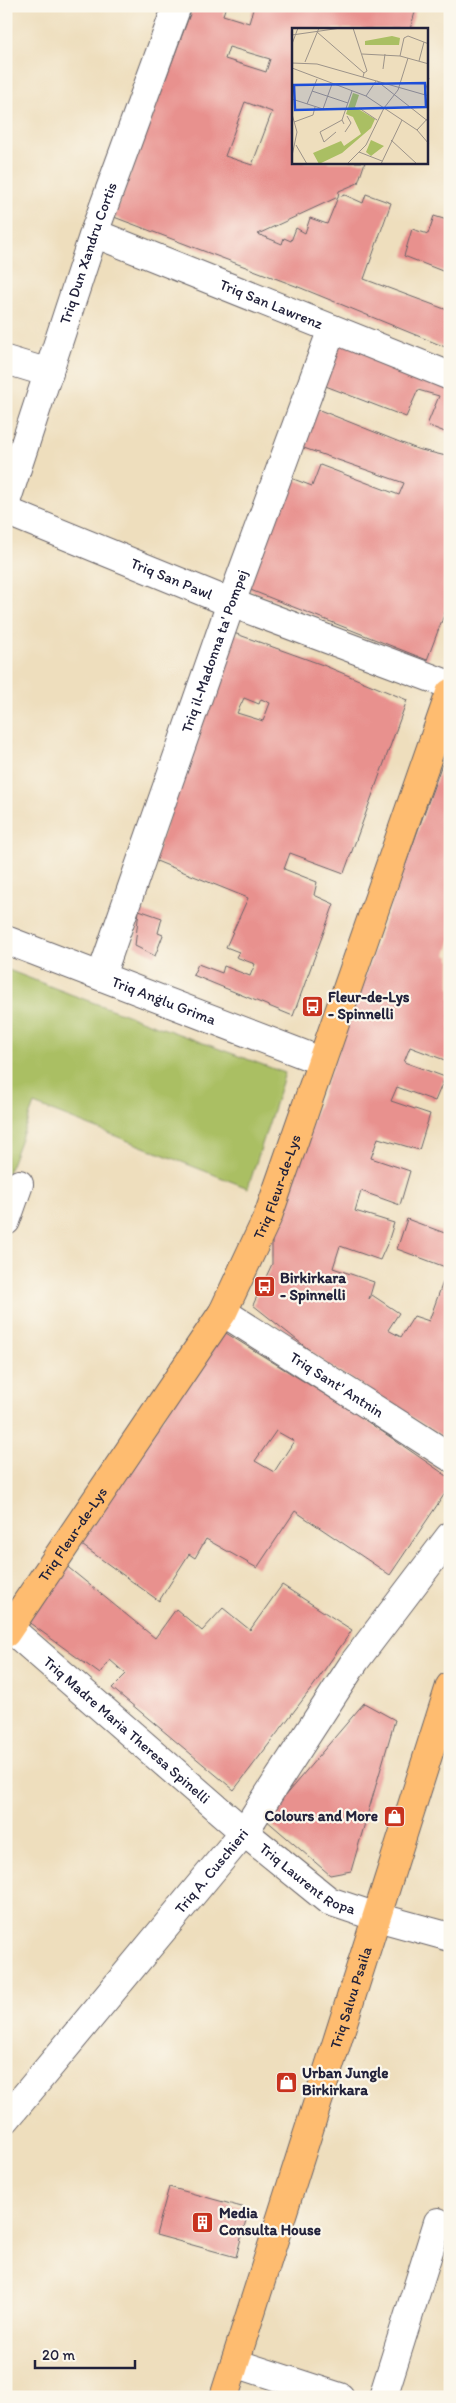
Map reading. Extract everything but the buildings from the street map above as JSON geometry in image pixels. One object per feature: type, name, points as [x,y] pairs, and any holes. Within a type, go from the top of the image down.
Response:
[{"type":"main road","name":"Triq Fleur-de-Lys","points":[[8,1629],[223,1312],[268,1216],[450,693]]},
{"type":"main road","name":"Triq Salvu Psaila","points":[[224,2397],[450,1686]]},
{"type":"street","name":"Triq Dun Xandru Cortis","points":[[6,502],[94,233],[177,6]]},
{"type":"street","name":"Triq San Lawrenz","points":[[94,233],[450,376]]},
{"type":"street","name":"Triq il-Madonna ta' Pompej","points":[[101,976],[231,603],[332,329]]},
{"type":"street","points":[[6,360],[49,373]]},
{"type":"street","name":"Triq San Pawl","points":[[6,510],[231,603],[450,685]]},
{"type":"street","name":"Triq Anġlu Grima","points":[[6,940],[321,1061]]},
{"type":"street","points":[[6,1221],[19,1184]]},
{"type":"street","name":"Triq Sant' Antnin","points":[[223,1312],[450,1457]]},
{"type":"street","name":"Triq A. Cuschieri","points":[[6,2119],[244,1832],[355,1661],[450,1536]]},
{"type":"street","name":"Triq Madre Maria Theresa Spinelli","points":[[8,1629],[244,1832]]},
{"type":"street","name":"Triq Laurent Ropa","points":[[244,1832],[329,1901],[377,1917],[450,1937]]},
{"type":"street","points":[[383,2397],[438,2222]]},
{"type":"street","points":[[235,2363],[340,2397]]},
{"type":"green space","points":[[6,969],[285,1073],[248,1188],[34,1104],[6,1178]]},
{"type":"place","name":"Fleur-de-Lys - Spinnelli","points":[[312,1006]]},
{"type":"place","name":"Birkirkara - Spinnelli","points":[[264,1287]]},
{"type":"place","name":"Colours and More","points":[[394,1816]]},
{"type":"place","name":"Urban Jungle Birkirkara","points":[[286,2082]]},
{"type":"place","name":"Media Consulta House","points":[[203,2222]]}]
